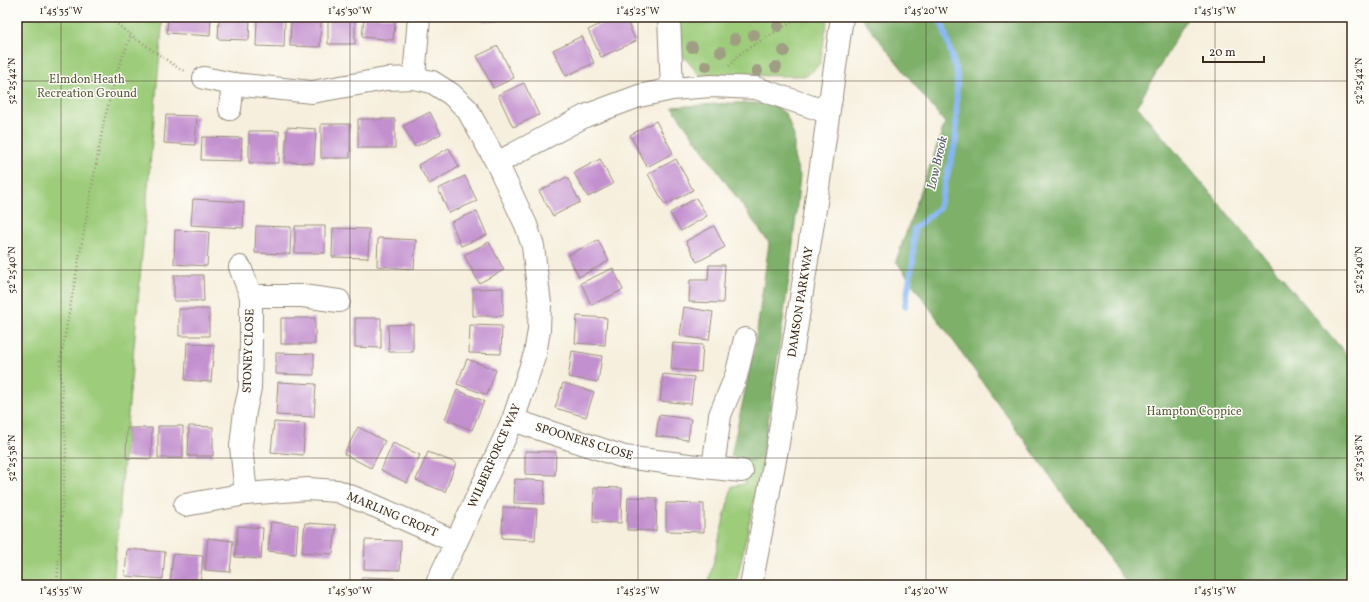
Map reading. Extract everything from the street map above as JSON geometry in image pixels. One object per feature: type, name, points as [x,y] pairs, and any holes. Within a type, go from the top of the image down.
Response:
[{"type":"street","points":[[414,78],[419,17]]},
{"type":"street","points":[[669,17],[672,89]]},
{"type":"street","name":"DAMSON PARKWAY","points":[[750,585],[777,449],[813,224],[842,17]]},
{"type":"street","name":"WILBERFORCE WAY","points":[[204,78],[233,84],[312,92],[386,79],[414,78],[432,82],[450,94],[467,109],[497,163],[526,225],[533,246],[540,304],[539,330],[535,354],[513,420],[438,581]]},
{"type":"street","points":[[230,109],[233,84]]},
{"type":"street","points":[[497,163],[586,116],[639,96],[672,89],[711,86],[756,88],[821,110],[831,99]]},
{"type":"street","points":[[240,267],[251,296]]},
{"type":"street","name":"STONEY CLOSE","points":[[246,494],[241,446],[245,411],[250,388],[251,296],[302,296],[339,301]]},
{"type":"street","points":[[713,468],[720,415],[736,376],[745,339]]},
{"type":"street","name":"SPOONERS CLOSE","points":[[513,420],[624,457],[742,471]]},
{"type":"street","name":"MARLING CROFT","points":[[185,505],[246,494],[308,489],[337,491],[456,542]]},
{"type":"path","points":[[108,17],[181,70],[204,78]]},
{"type":"path","points":[[711,86],[742,52],[800,17]]},
{"type":"path","points":[[57,585],[66,451],[60,363],[104,121],[117,72],[131,35]]},
{"type":"green space","name":"Elmdon Heath Recreation Ground","points":[[17,17],[163,17],[113,585],[17,585]]},
{"type":"green space","points":[[679,17],[828,17],[820,64],[807,76],[699,75],[680,52]]},
{"type":"green space","name":"Hampton Coppice","points":[[861,17],[1188,17],[1137,106],[1352,361],[1352,585],[1128,585],[896,261],[945,123]]},
{"type":"green space","points":[[732,103],[772,103],[786,114],[794,136],[794,157],[800,176],[790,272],[763,457],[747,462],[731,456],[755,345],[769,243],[672,107]]},
{"type":"green space","points":[[763,457],[736,585],[708,585],[732,486],[745,484],[747,462]]},
{"type":"building","points":[[168,17],[211,17],[210,36],[167,33]]},
{"type":"building","points":[[219,17],[250,17],[249,40],[218,39]]},
{"type":"building","points":[[328,17],[355,17],[355,44],[328,44]]},
{"type":"building","points":[[364,17],[396,17],[393,40],[362,37]]},
{"type":"building","points":[[465,17],[495,17],[495,22],[465,19]]},
{"type":"building","points":[[615,17],[625,17],[636,41],[601,57],[588,30]]},
{"type":"building","points":[[291,18],[321,19],[320,47],[290,46]]},
{"type":"building","points":[[257,20],[285,20],[284,47],[256,46]]},
{"type":"building","points":[[582,36],[594,63],[566,76],[553,50]]},
{"type":"building","points":[[498,46],[514,78],[493,88],[477,56]]},
{"type":"building","points":[[524,83],[539,115],[513,127],[498,95]]},
{"type":"building","points":[[430,112],[441,134],[415,147],[403,126]]},
{"type":"building","points":[[166,115],[197,116],[195,145],[164,143]]},
{"type":"building","points":[[358,119],[395,119],[395,148],[358,148]]},
{"type":"building","points":[[656,121],[673,153],[647,167],[630,135]]},
{"type":"building","points":[[321,124],[350,124],[350,158],[321,158]]},
{"type":"building","points":[[287,127],[316,129],[314,163],[285,162]]},
{"type":"building","points":[[249,131],[279,131],[279,163],[249,163]]},
{"type":"building","points":[[202,137],[242,138],[241,161],[201,160]]},
{"type":"building","points":[[449,148],[459,167],[429,184],[418,165]]},
{"type":"building","points":[[600,159],[613,184],[588,197],[574,173]]},
{"type":"building","points":[[676,159],[693,190],[665,205],[648,174]]},
{"type":"building","points":[[465,176],[477,201],[449,213],[438,189]]},
{"type":"building","points":[[567,177],[580,202],[553,216],[539,191]]},
{"type":"building","points":[[696,198],[707,216],[681,231],[670,213]]},
{"type":"building","points":[[193,199],[244,202],[243,228],[191,225]]},
{"type":"building","points":[[477,211],[487,235],[461,246],[451,222]]},
{"type":"building","points":[[256,226],[291,227],[290,254],[255,253]]},
{"type":"building","points":[[295,226],[325,226],[325,253],[295,253]]},
{"type":"building","points":[[714,226],[725,247],[697,262],[686,241]]},
{"type":"building","points":[[333,228],[369,229],[368,258],[332,257]]},
{"type":"building","points":[[175,230],[209,232],[207,266],[174,264]]},
{"type":"building","points":[[378,238],[416,240],[414,269],[377,266]]},
{"type":"building","points":[[598,240],[609,261],[579,277],[568,255]]},
{"type":"building","points":[[489,242],[504,270],[479,283],[464,255]]},
{"type":"building","points":[[709,265],[725,265],[723,303],[689,302],[690,280],[708,280]]},
{"type":"building","points":[[613,268],[623,290],[591,305],[581,283]]},
{"type":"building","points":[[174,275],[203,275],[204,301],[174,301]]},
{"type":"building","points":[[503,288],[503,316],[473,316],[473,289]]},
{"type":"building","points":[[684,307],[713,312],[709,340],[680,336]]},
{"type":"building","points":[[179,309],[209,309],[209,336],[179,336]]},
{"type":"building","points":[[577,316],[607,318],[605,345],[575,343]]},
{"type":"building","points":[[281,318],[315,318],[315,344],[281,344]]},
{"type":"building","points":[[355,318],[381,318],[381,348],[355,347]]},
{"type":"building","points":[[413,324],[413,352],[389,352],[388,325]]},
{"type":"building","points":[[470,325],[502,326],[501,354],[469,353]]},
{"type":"building","points":[[187,343],[214,345],[211,382],[185,380]]},
{"type":"building","points":[[673,343],[703,345],[701,372],[671,369]]},
{"type":"building","points":[[572,351],[602,356],[598,382],[568,377]]},
{"type":"building","points":[[276,353],[314,354],[314,375],[276,374]]},
{"type":"building","points":[[467,359],[496,370],[487,395],[457,384]]},
{"type":"building","points":[[663,374],[694,377],[691,404],[660,401]]},
{"type":"building","points":[[278,382],[316,384],[314,417],[276,415]]},
{"type":"building","points":[[563,383],[594,392],[586,417],[555,408]]},
{"type":"building","points":[[457,390],[484,401],[472,430],[445,419]]},
{"type":"building","points":[[659,415],[691,419],[688,440],[656,436]]},
{"type":"building","points":[[274,422],[305,424],[303,455],[271,452]]},
{"type":"building","points":[[158,426],[183,426],[183,458],[158,458]]},
{"type":"building","points":[[189,426],[213,427],[213,456],[188,456]]},
{"type":"building","points":[[358,427],[385,441],[371,468],[344,454]]},
{"type":"building","points":[[127,428],[152,428],[151,459],[126,458]]},
{"type":"building","points":[[393,443],[420,455],[407,483],[381,470]]},
{"type":"building","points":[[525,451],[556,452],[555,475],[525,474]]},
{"type":"building","points":[[428,452],[456,463],[445,492],[416,480]]},
{"type":"building","points":[[515,479],[545,481],[544,504],[514,503]]},
{"type":"building","points":[[594,487],[622,488],[621,523],[593,522]]},
{"type":"building","points":[[628,497],[657,498],[656,531],[627,530]]},
{"type":"building","points":[[666,503],[704,504],[704,532],[666,531]]},
{"type":"building","points":[[503,507],[537,509],[535,540],[502,538]]},
{"type":"building","points":[[271,522],[298,525],[296,554],[268,551]]},
{"type":"building","points":[[305,523],[336,525],[333,554],[302,552]]},
{"type":"building","points":[[238,526],[263,528],[261,559],[235,557]]},
{"type":"building","points":[[208,538],[233,541],[230,572],[205,570]]},
{"type":"building","points":[[365,540],[401,541],[400,570],[364,569]]},
{"type":"building","points":[[127,549],[165,552],[163,579],[125,576]]},
{"type":"building","points":[[173,554],[203,556],[200,585],[170,583]]},
{"type":"building","points":[[362,577],[394,578],[394,585],[362,585]]},
{"type":"waterway","name":"Low Brook","points":[[905,306],[913,261],[914,229],[939,208],[956,140],[957,74],[943,26],[937,17]]}]
